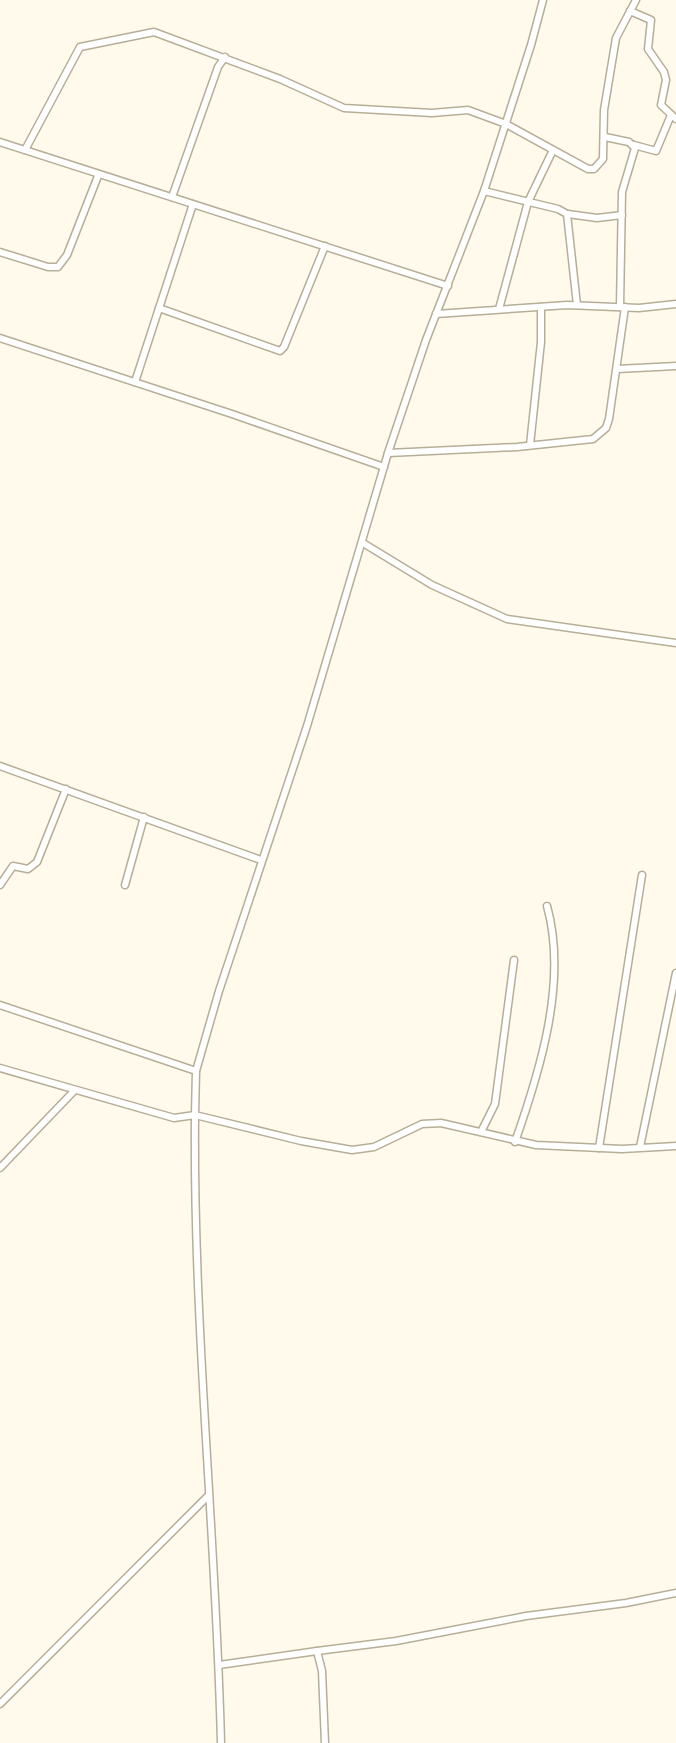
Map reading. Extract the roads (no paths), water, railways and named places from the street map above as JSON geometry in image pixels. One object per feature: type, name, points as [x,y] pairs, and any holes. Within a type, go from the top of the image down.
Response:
[{"type":"street","points":[[221,1743],[195,1188],[196,1071],[363,543],[388,453],[436,314],[484,191],[543,0]]},
{"type":"street","points":[[25,150],[75,55],[84,45],[154,32],[225,57],[344,108],[432,113],[468,110],[506,124],[588,169],[594,169],[603,159],[604,110],[616,38],[636,0]]},
{"type":"street","points":[[605,137],[656,151],[673,117],[661,105],[666,80],[648,50],[651,20],[630,11]]},
{"type":"street","points":[[172,197],[218,67],[225,57]]},
{"type":"street","points":[[0,142],[99,176],[172,197],[448,286]]},
{"type":"street","points":[[388,453],[530,445],[593,439],[600,434],[609,419],[617,369],[623,307],[624,184],[635,151],[634,145]]},
{"type":"street","points":[[499,309],[528,202],[553,150]]},
{"type":"street","points":[[0,252],[48,267],[58,267],[67,255],[99,176]]},
{"type":"street","points":[[484,191],[558,209],[567,214],[597,218],[622,215]]},
{"type":"street","points":[[135,382],[193,204]]},
{"type":"street","points":[[567,214],[577,305]]},
{"type":"street","points":[[159,308],[267,348],[282,350],[325,246]]},
{"type":"street","points":[[436,314],[577,305],[623,307],[676,304]]},
{"type":"street","points":[[530,445],[541,342],[541,307]]},
{"type":"street","points":[[0,338],[384,467]]},
{"type":"street","points":[[617,369],[676,366]]},
{"type":"street","points":[[363,543],[432,585],[507,619],[676,643]]},
{"type":"street","points":[[0,766],[261,860]]},
{"type":"street","points":[[0,885],[13,866],[28,869],[37,862],[66,789]]},
{"type":"street","points":[[125,885],[144,817]]},
{"type":"street","points":[[599,1148],[642,875]]},
{"type":"street","points":[[515,1142],[537,1081],[553,983],[553,933],[547,906]]},
{"type":"street","points":[[481,1132],[495,1104],[514,960]]},
{"type":"street","points":[[640,1147],[676,974]]},
{"type":"street","points":[[0,1005],[196,1071]]},
{"type":"street","points":[[0,1068],[174,1118],[195,1115],[352,1150],[374,1147],[422,1124],[441,1123],[515,1142],[599,1148],[676,1146]]},
{"type":"street","points":[[1,1166],[74,1091]]},
{"type":"street","points":[[0,1704],[208,1496]]},
{"type":"street","points":[[219,1665],[396,1641],[526,1616],[626,1603],[676,1593]]},
{"type":"street","points":[[318,1651],[322,1671],[325,1743]]}]
